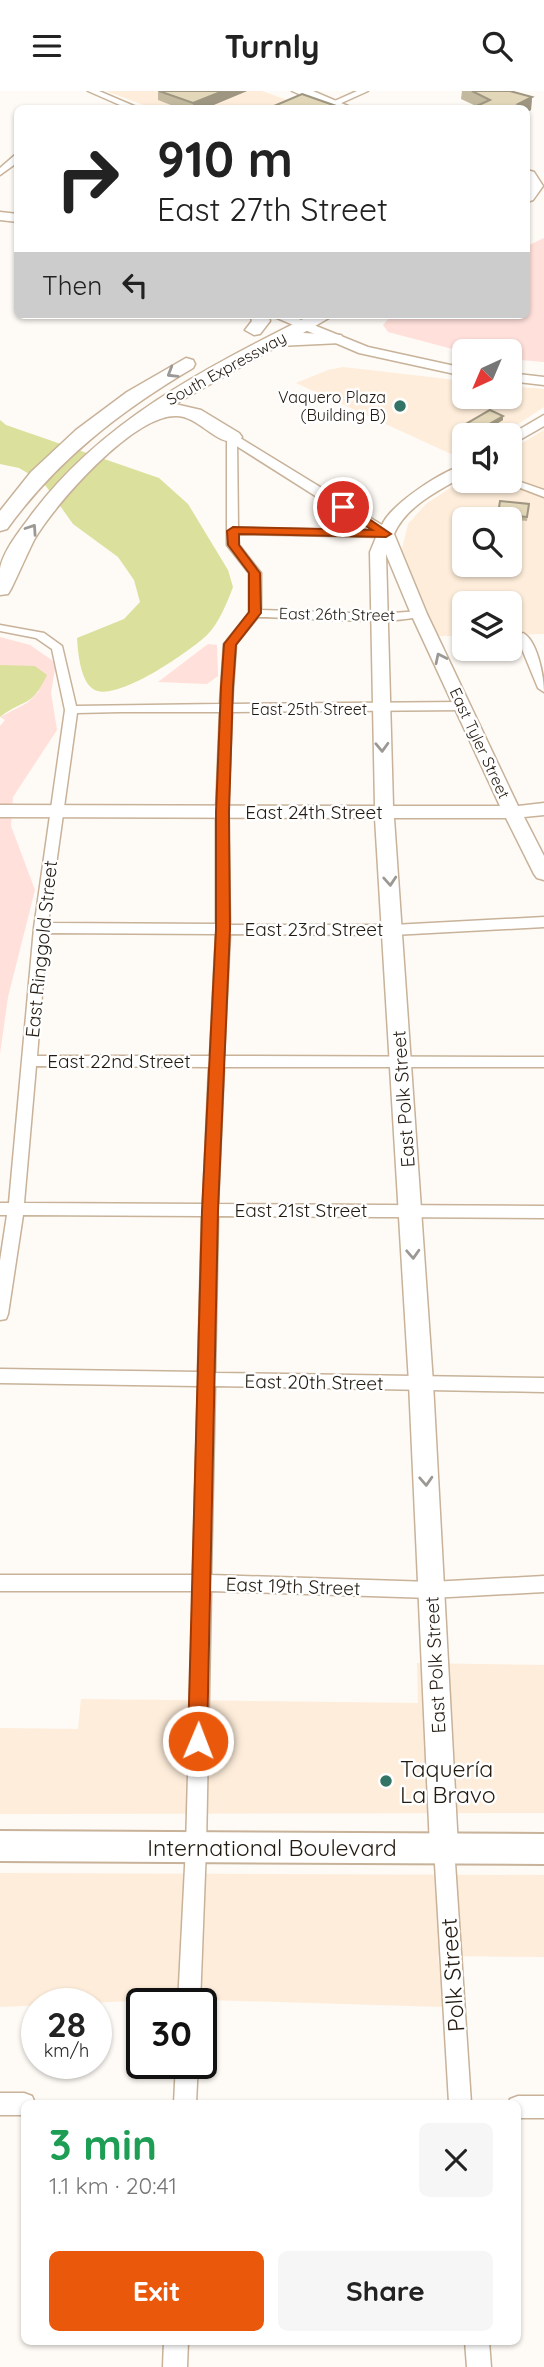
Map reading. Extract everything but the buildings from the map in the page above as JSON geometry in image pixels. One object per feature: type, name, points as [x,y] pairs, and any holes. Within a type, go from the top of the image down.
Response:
[{"type":"highway","points":[[299,91],[338,105]]},
{"type":"highway","points":[[530,193],[535,186],[533,177]]},
{"type":"highway","name":"South Expressway","points":[[0,589],[29,533],[54,498],[105,446],[180,391],[252,333],[276,319]]},
{"type":"highway","name":"South Expressway","points":[[252,333],[313,319]]},
{"type":"highway","points":[[342,319],[342,323],[360,337]]},
{"type":"highway","points":[[252,333],[295,339],[335,339]]},
{"type":"highway","name":"South Expressway","points":[[0,525],[36,480],[78,438],[149,387],[206,354]]},
{"type":"highway","points":[[144,416],[165,409],[191,410],[233,437]]},
{"type":"main road","name":"International Boulevard","points":[[0,1846],[544,1849]]},
{"type":"street","points":[[92,91],[128,105]]},
{"type":"street","points":[[343,105],[364,91]]},
{"type":"street","points":[[0,172],[14,160]]},
{"type":"street","points":[[313,319],[360,337],[452,360]]},
{"type":"street","points":[[313,319],[335,339],[398,359],[452,370]]},
{"type":"street","points":[[522,370],[544,372]]},
{"type":"street","points":[[522,378],[544,381]]},
{"type":"street","points":[[522,433],[544,419]]},
{"type":"street","points":[[190,1988],[196,1846],[210,1211],[223,929],[222,812],[226,708],[230,644],[255,613],[255,573],[233,545],[233,437]]},
{"type":"street","points":[[233,437],[386,534]]},
{"type":"street","points":[[386,534],[393,517],[426,492],[452,477]]},
{"type":"street","points":[[522,486],[544,494]]},
{"type":"street","points":[[233,531],[386,534]]},
{"type":"street","name":"East Tyler Street","points":[[386,534],[419,614],[544,874]]},
{"type":"street","name":"East Polk Street","points":[[386,534],[377,552],[384,813],[411,1210],[444,1847]]},
{"type":"street","name":"East 26th Street","points":[[255,613],[380,617],[419,614]]},
{"type":"street","name":"East Ringgold Street","points":[[0,628],[40,635],[58,648],[71,710],[41,928],[30,1061],[8,1208],[0,1314]]},
{"type":"street","points":[[523,637],[544,688]]},
{"type":"street","name":"East 25th Street","points":[[71,710],[153,707],[380,709],[464,706]]},
{"type":"street","name":"East 24th Street","points":[[7,811],[384,813],[512,812],[544,809]]},
{"type":"street","name":"East 23rd Street","points":[[41,928],[393,930],[544,922]]},
{"type":"street","name":"East 22nd Street","points":[[30,1061],[544,1062]]},
{"type":"street","name":"East 21st Street","points":[[8,1208],[544,1212]]},
{"type":"street","name":"East 20th Street","points":[[0,1376],[544,1385]]},
{"type":"street","name":"East 19th Street","points":[[0,1583],[201,1583],[431,1590],[544,1584]]},
{"type":"street","name":"Polk Street","points":[[444,1847],[460,2100]]},
{"type":"street","points":[[185,2100],[186,2079]]},
{"type":"street","points":[[0,2104],[21,2104]]},
{"type":"street","points":[[521,2107],[544,2108]]},
{"type":"street","points":[[175,2367],[176,2345]]},
{"type":"street","points":[[477,2345],[479,2367]]},
{"type":"shaded area","points":[[106,91],[262,91],[302,105],[144,105]]},
{"type":"shaded area","points":[[544,238],[544,362],[522,360],[522,339],[452,339],[452,349],[388,332],[383,325],[388,319],[530,319],[530,245]]},
{"type":"shaded area","points":[[343,367],[452,380],[452,409],[522,409],[522,387],[544,389],[544,407],[520,423],[452,423],[452,454],[296,383]]},
{"type":"shaded area","points":[[0,420],[6,425],[159,478],[188,504],[228,570],[233,587],[219,619],[207,635],[169,663],[134,683],[104,692],[89,685],[80,665],[77,638],[124,619],[140,602],[134,580],[118,557],[73,524],[43,482],[19,468],[0,464]]},
{"type":"shaded area","points":[[544,430],[544,634],[522,635],[522,591],[452,591],[452,636],[436,636],[401,553],[408,524],[426,504],[452,487],[452,493],[522,493],[522,443]]},
{"type":"shaded area","points":[[0,637],[30,645],[56,663],[51,693],[57,730],[13,797],[11,826],[35,890],[8,997],[0,1054],[0,726],[5,720],[0,717],[27,703],[39,691],[7,666],[0,665]]},
{"type":"shaded area","points":[[208,644],[217,645],[218,676],[207,684],[158,682]]},
{"type":"shaded area","points":[[0,665],[35,666],[47,675],[31,698],[0,717]]},
{"type":"shaded area","points":[[417,1663],[544,1665],[544,1813],[0,1814],[0,1728],[78,1729],[81,1699],[418,1703]]},
{"type":"shaded area","points":[[0,1873],[544,1875],[544,1957],[438,1956],[444,2007],[217,2000],[217,1988],[126,1988],[126,2001],[112,2002],[112,1988],[21,1988],[21,2006],[0,2007]]},
{"type":"place","name":"Vaquero Plaza (Building B)","points":[[400,406]]},
{"type":"place","name":"Taquería La Bravo","points":[[386,1781]]},
{"type":"route","points":[[198,1741],[210,1211],[223,929],[222,812],[227,687],[230,644],[255,613],[255,573],[233,545],[233,531],[386,534],[343,507]]}]
